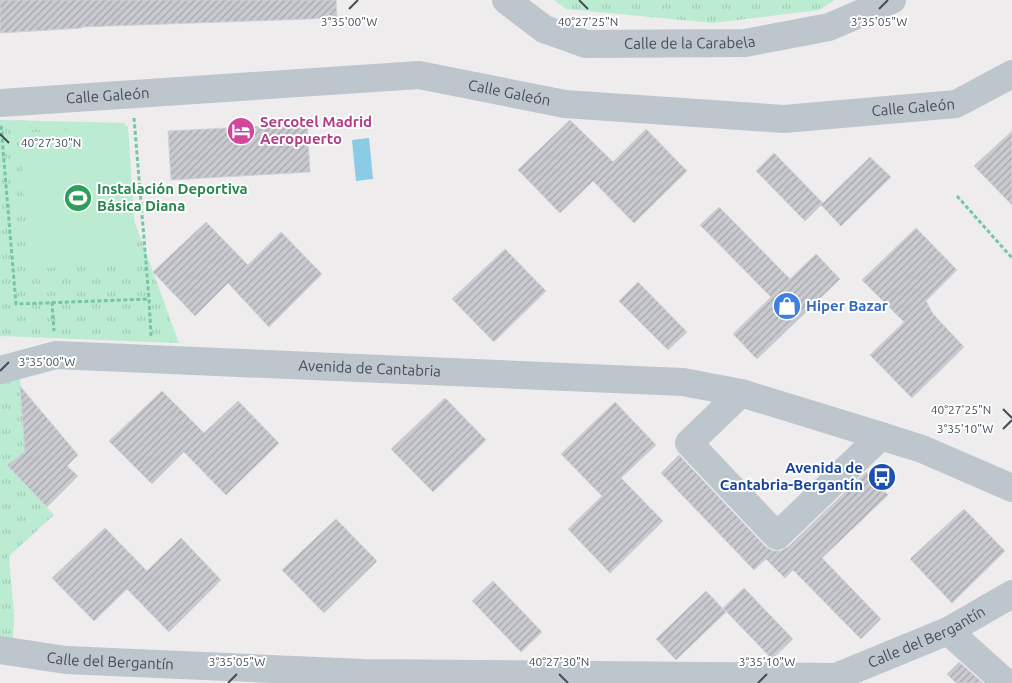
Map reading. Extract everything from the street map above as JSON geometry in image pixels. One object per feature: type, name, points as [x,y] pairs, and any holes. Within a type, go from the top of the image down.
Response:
[{"type":"street","name":"Calle de la Carabela","points":[[506,0],[544,29],[586,44],[745,42],[830,27],[886,2]]},
{"type":"street","name":"Calle Galeón","points":[[0,103],[418,75],[565,104],[784,119],[956,104],[1012,74]]},
{"type":"street","name":"Avenida de Cantabria","points":[[0,370],[56,355],[683,382],[742,393],[922,449],[1008,492]]},
{"type":"street","points":[[742,393],[689,443],[777,536],[881,436]]},
{"type":"street","name":"Calle del Bergantín","points":[[0,650],[66,660],[343,672],[647,679],[836,680],[948,631],[1012,594]]},
{"type":"street","points":[[948,631],[1006,683]]},
{"type":"path","points":[[132,94],[149,299],[152,359]]},
{"type":"path","points":[[0,118],[16,304],[149,299]]},
{"type":"path","points":[[957,196],[1012,258]]},
{"type":"path","points":[[52,302],[54,336]]},
{"type":"green space","points":[[554,0],[835,0],[819,10],[713,23],[566,9]]},
{"type":"green space","points":[[0,120],[125,123],[131,212],[179,343],[0,336]]},
{"type":"green space","name":"Instalación Deportiva Básica Diana","points":[[128,126],[137,262],[29,269],[20,133]]},
{"type":"green space","points":[[20,377],[25,452],[7,465],[54,515],[9,556],[14,616],[13,639],[0,637],[0,380]]},
{"type":"water","points":[[369,138],[373,179],[356,181],[352,140]]},
{"type":"building","points":[[0,0],[336,0],[337,18],[82,27],[0,33]]},
{"type":"building","points":[[570,120],[613,162],[646,129],[687,171],[634,223],[593,181],[560,213],[518,170]]},
{"type":"building","points":[[307,124],[310,172],[171,180],[168,131]]},
{"type":"building","points":[[1012,131],[1012,205],[974,166]]},
{"type":"building","points":[[774,153],[823,203],[805,221],[756,171]]},
{"type":"building","points":[[870,157],[891,177],[841,226],[821,205]]},
{"type":"building","name":"Hiper Bazar","points":[[719,207],[790,279],[816,254],[840,279],[757,359],[733,334],[771,297],[700,225]]},
{"type":"building","points":[[206,222],[248,265],[281,232],[322,274],[269,327],[228,283],[195,316],[153,272]]},
{"type":"building","points":[[916,228],[957,270],[926,301],[933,314],[964,347],[912,398],[870,355],[904,322],[862,280]]},
{"type":"building","points":[[505,249],[546,291],[494,342],[452,299]]},
{"type":"building","points":[[638,282],[687,332],[668,350],[619,301]]},
{"type":"building","points":[[20,386],[78,455],[67,466],[78,476],[47,507],[7,465],[25,452]]},
{"type":"building","points":[[162,391],[204,433],[238,401],[279,443],[226,495],[184,452],[152,484],[109,441]]},
{"type":"building","points":[[445,398],[486,440],[433,492],[391,449]]},
{"type":"building","points":[[615,402],[656,445],[621,478],[663,521],[610,573],[568,529],[602,496],[561,454]]},
{"type":"building","points":[[679,455],[766,547],[773,551],[781,551],[788,547],[866,472],[888,495],[822,558],[881,619],[861,639],[793,570],[785,578],[766,559],[754,570],[661,473]]},
{"type":"building","points":[[964,509],[1005,551],[952,603],[910,559]]},
{"type":"building","points":[[336,519],[377,561],[324,613],[282,570]]},
{"type":"building","points":[[105,528],[147,571],[181,538],[221,580],[169,632],[127,589],[94,621],[52,578]]},
{"type":"building","points":[[493,581],[542,632],[521,652],[472,601]]},
{"type":"building","points":[[744,588],[793,639],[772,659],[723,608]]},
{"type":"building","points":[[706,591],[726,612],[676,660],[656,639]]},
{"type":"building","points":[[959,662],[983,683],[956,683],[947,674]]},
{"type":"place","name":"Sercotel Madrid Aeropuerto","points":[[241,131]]},
{"type":"place","name":"Instalación Deportiva Básica Diana","points":[[78,198]]},
{"type":"place","name":"Hiper Bazar","points":[[787,306]]},
{"type":"place","name":"Avenida de Cantabria-Bergantín","points":[[882,477]]}]
